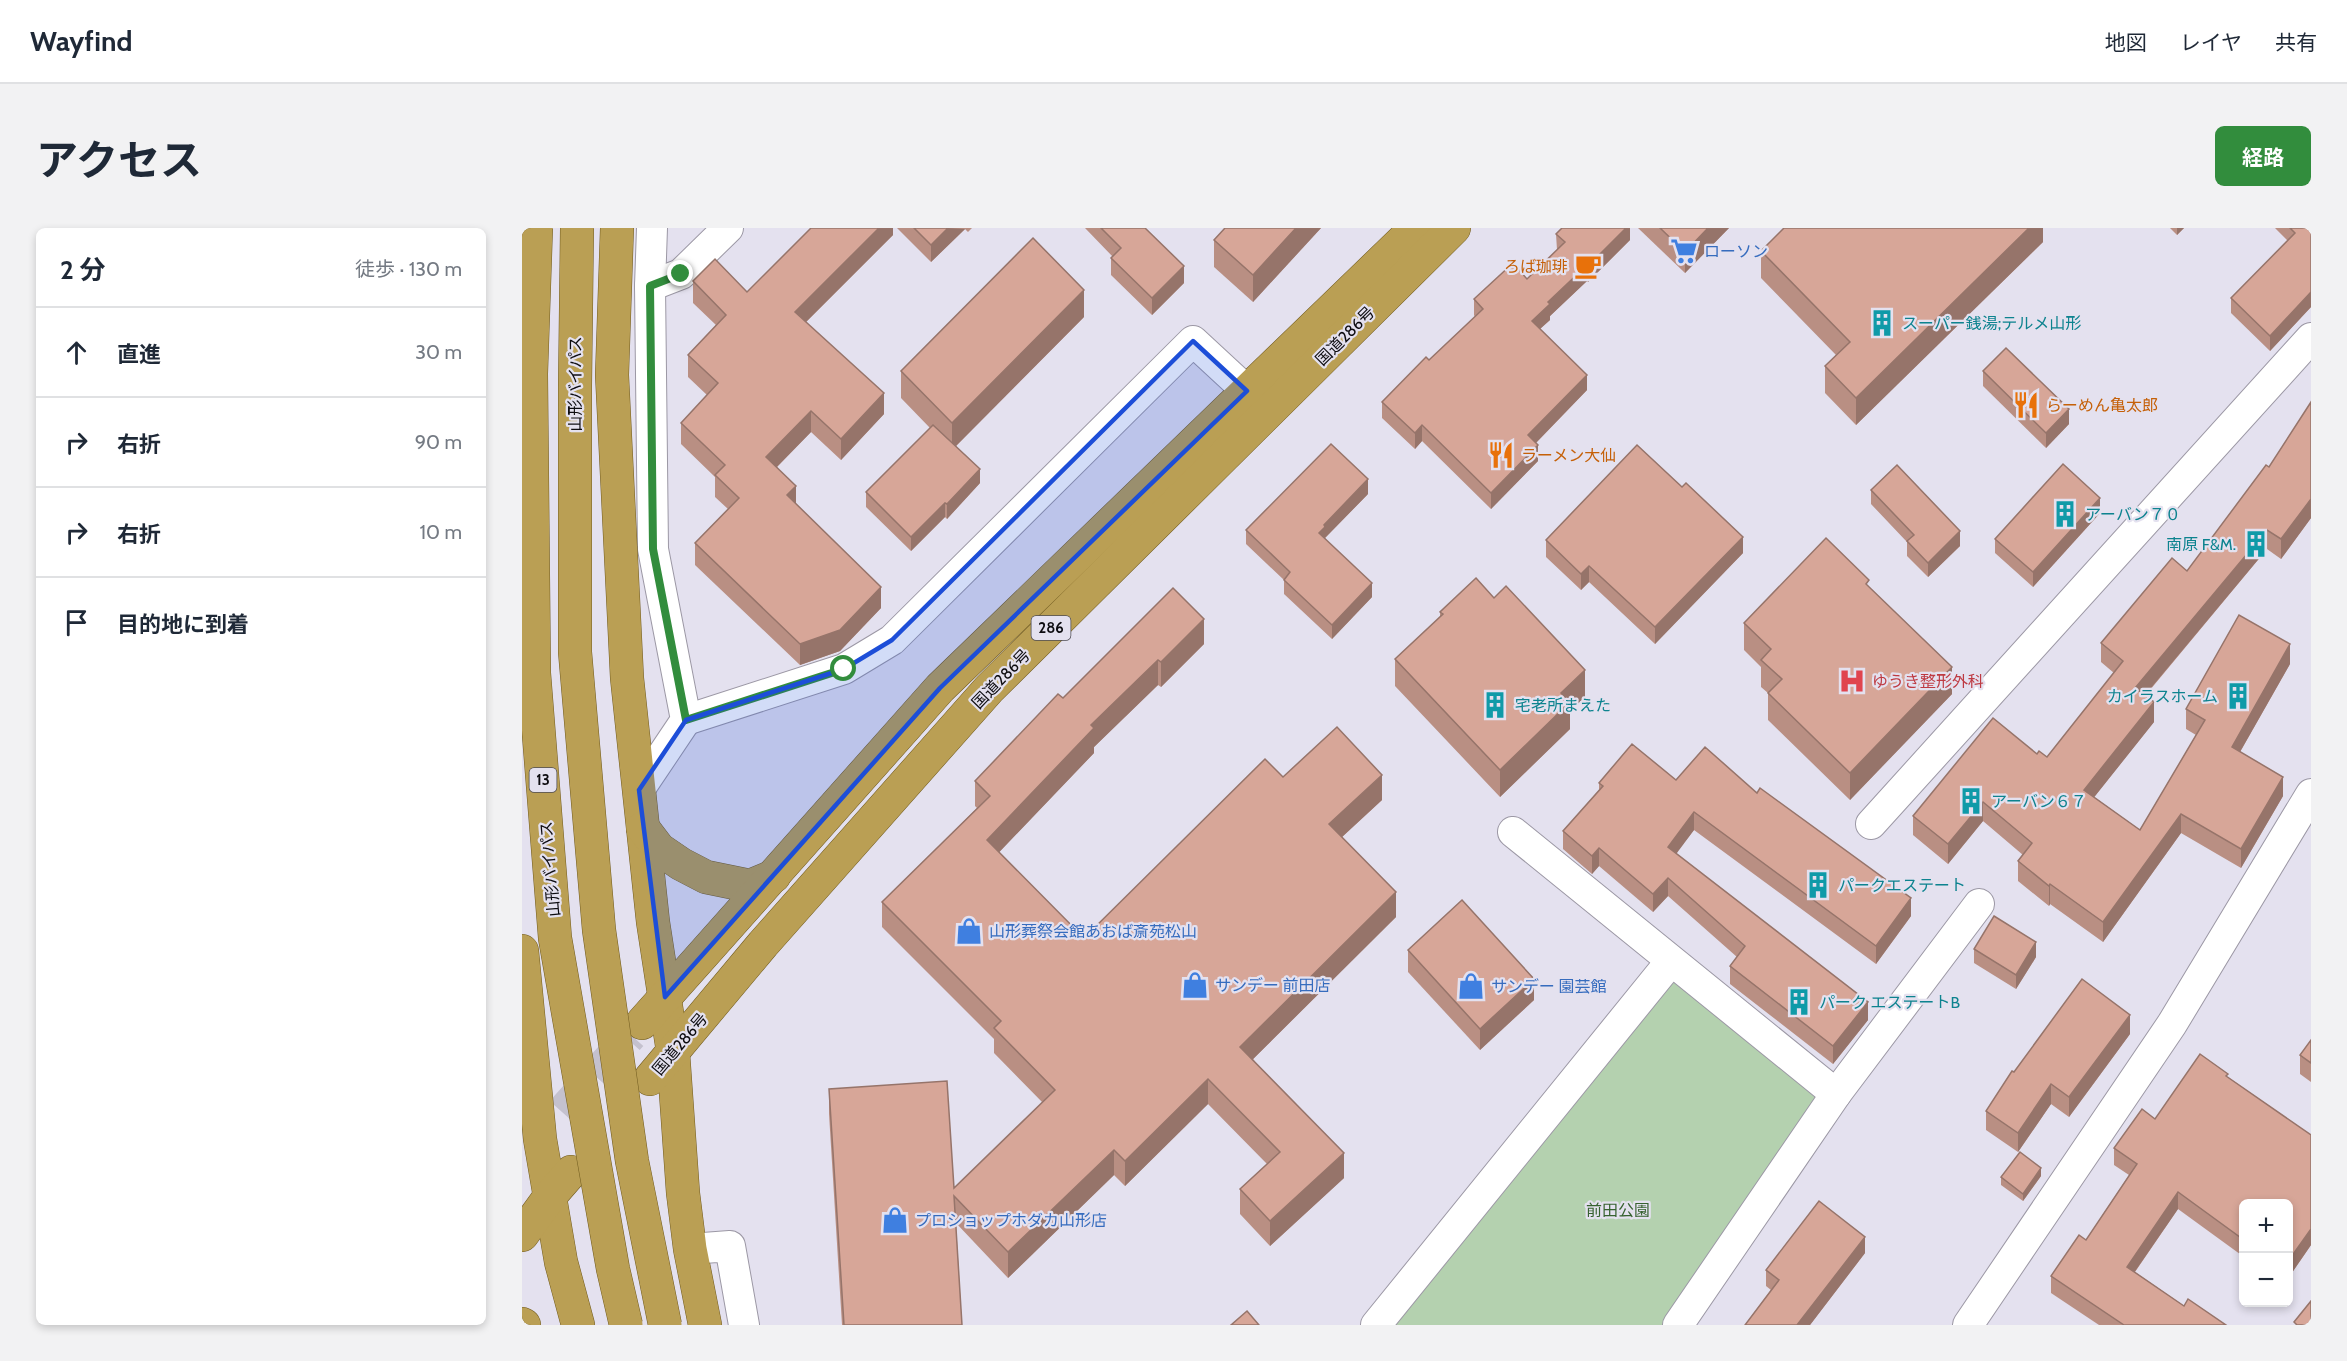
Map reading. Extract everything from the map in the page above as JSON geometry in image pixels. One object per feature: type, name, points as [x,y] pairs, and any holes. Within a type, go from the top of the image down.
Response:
[{"type":"highway","name":"山形バイパス","points":[[536,228],[531,374],[534,673],[555,938],[613,1269],[626,1325]]},
{"type":"highway","name":"山形バイパス","points":[[577,228],[575,652],[599,930],[632,1161],[665,1325]]},
{"type":"highway","points":[[617,228],[612,375],[627,678],[653,922],[673,1052],[683,1193],[690,1249],[705,1325]]},
{"type":"highway","name":"国道286号","points":[[642,1023],[940,688],[1416,228]]},
{"type":"highway","name":"国道286号","points":[[650,1079],[763,944],[989,689],[1454,228]]},
{"type":"highway","points":[[643,828],[659,849],[706,877],[750,886],[774,876]]},
{"type":"highway","points":[[522,951],[531,1150],[561,1183],[561,1262],[578,1325]]},
{"type":"highway","points":[[531,1150],[562,1112]]},
{"type":"highway","points":[[522,1235],[561,1183]]},
{"type":"street","points":[[652,228],[650,286],[653,549],[686,720]]},
{"type":"street","points":[[650,286],[681,274],[728,228]]},
{"type":"street","points":[[1871,824],[2311,338]]},
{"type":"street","points":[[639,790],[686,720],[844,669],[891,640],[1193,341],[1247,391]]},
{"type":"street","points":[[1968,1325],[2172,1024],[2311,794]]},
{"type":"street","points":[[1512,832],[1836,1094]]},
{"type":"street","points":[[1678,1325],[1836,1094],[1979,904]]},
{"type":"street","points":[[1376,1325],[1671,961]]},
{"type":"street","points":[[690,1249],[730,1246],[744,1325]]},
{"type":"highlighted area","points":[[1193,341],[1247,391],[940,688],[665,997],[639,790],[686,720],[844,669],[892,640]]},
{"type":"green space","name":"前田公園","points":[[1671,961],[1836,1094],[1678,1325],[1376,1325]]},
{"type":"building","points":[[811,228],[879,228],[795,312],[884,393],[841,439],[811,411],[766,457],[796,486],[787,495],[881,587],[840,630],[800,644],[695,543],[739,498],[715,475],[725,465],[681,423],[718,383],[688,355],[726,315],[693,281],[715,259],[747,292]]},
{"type":"building","points":[[914,228],[948,228],[931,245]]},
{"type":"building","points":[[1101,228],[1145,228],[1184,266],[1152,298],[1111,258],[1121,248]]},
{"type":"building","points":[[1225,228],[1296,228],[1253,275],[1214,240]]},
{"type":"building","points":[[1562,228],[1626,228],[1548,302],[1550,304],[1532,321],[1587,375],[1528,435],[1538,445],[1491,493],[1422,425],[1415,433],[1382,402],[1426,357],[1429,360],[1483,309],[1474,299],[1513,263],[1527,279],[1565,242],[1556,234]]},
{"type":"building","points":[[1660,228],[1708,228],[1685,252]]},
{"type":"building","name":"スーパー銭湯;テルメ山形","points":[[1784,228],[2029,228],[1856,398],[1825,366],[1850,342],[1761,251]]},
{"type":"building","points":[[2290,228],[2311,228],[2311,292],[2270,336],[2231,298],[2295,233]]},
{"type":"building","points":[[1033,238],[1084,290],[952,423],[901,371]]},
{"type":"building","points":[[2006,348],[2069,409],[2046,433],[1983,371]]},
{"type":"building","points":[[2311,402],[2311,499],[2281,539],[2267,530],[2135,688],[2154,702],[2084,790],[2140,830],[2205,720],[2186,709],[2239,615],[2290,644],[2232,747],[2283,777],[2241,849],[2181,814],[2103,922],[2050,884],[2049,886],[2018,861],[2032,843],[1983,802],[1948,844],[1913,816],[1993,718],[2037,754],[2039,751],[2047,757],[2123,661],[2101,643],[2172,558],[2187,571],[2266,465],[2269,467]]},
{"type":"building","points":[[933,425],[980,469],[911,537],[866,492]]},
{"type":"building","points":[[1331,444],[1368,479],[1319,533],[1372,583],[1332,625],[1284,580],[1290,572],[1246,530]]},
{"type":"building","points":[[1637,445],[1682,487],[1686,483],[1743,537],[1655,627],[1589,566],[1581,574],[1546,540]]},
{"type":"building","points":[[2063,464],[2100,498],[2033,572],[1995,539]]},
{"type":"building","points":[[1897,465],[1960,531],[1928,563],[1907,541],[1914,535],[1871,490]]},
{"type":"building","name":"ゆうき整形外科","points":[[1826,538],[1869,580],[1866,584],[1952,667],[1850,773],[1768,693],[1782,679],[1761,660],[1771,649],[1744,623]]},
{"type":"building","name":"宅老所まえた","points":[[1476,578],[1494,598],[1506,586],[1585,670],[1561,693],[1570,702],[1500,770],[1395,659],[1443,614],[1440,612]]},
{"type":"building","points":[[1173,588],[1204,619],[1161,662],[1158,660],[1091,725],[1094,728],[987,840],[1084,938],[1265,759],[1283,777],[1337,727],[1382,775],[1329,824],[1396,892],[1240,1047],[1344,1153],[1270,1221],[1240,1189],[1280,1152],[1208,1079],[1125,1161],[1114,1150],[1008,1252],[954,1196],[962,1325],[844,1325],[829,1089],[947,1081],[954,1188],[1055,1090],[994,1028],[1001,1021],[882,902],[990,796],[975,781],[1058,694],[1063,698]]},
{"type":"building","points":[[1632,744],[1676,780],[1705,747],[1757,793],[1760,788],[1911,898],[1876,946],[1694,812],[1668,847],[1868,1002],[1833,1046],[1730,966],[1745,946],[1668,878],[1653,894],[1599,848],[1592,856],[1563,831],[1603,786],[1599,783]]},
{"type":"building","name":"サンデー 園芸館","points":[[1462,900],[1534,979],[1480,1029],[1408,950]]},
{"type":"building","points":[[1994,916],[2036,942],[2016,975],[1974,949]]},
{"type":"building","points":[[2082,979],[2130,1015],[2069,1097],[2051,1084],[2018,1133],[1986,1111],[2012,1071],[2014,1072]]},
{"type":"building","points":[[2311,1040],[2311,1063],[2300,1055]]},
{"type":"building","points":[[2200,1054],[2228,1074],[2226,1076],[2311,1135],[2311,1229],[2293,1254],[2293,1199],[2239,1199],[2239,1236],[2178,1192],[2127,1267],[2184,1306],[2188,1299],[2226,1325],[2124,1325],[2051,1276],[2079,1235],[2086,1240],[2137,1164],[2114,1148],[2142,1109],[2155,1119]]},
{"type":"building","points":[[2020,1152],[2041,1168],[2023,1194],[2001,1177]]},
{"type":"building","points":[[1819,1201],[1865,1237],[1797,1325],[1745,1325],[1779,1280],[1766,1270]]},
{"type":"building","points":[[2311,1301],[2311,1325],[2297,1325],[2294,1322]]},
{"type":"building","points":[[1247,1311],[1259,1325],[1231,1325]]},
{"type":"tunnel","points":[[562,1112],[631,1035]]},
{"type":"place","name":"ローソン","points":[[1684,251]]},
{"type":"place","name":"ろば珈琲","points":[[1588,266]]},
{"type":"place","name":"スーパー銭湯;テルメ山形","points":[[1882,323]]},
{"type":"place","name":"らーめん亀太郎","points":[[2026,405]]},
{"type":"place","name":"ラーメン大仙","points":[[1501,455]]},
{"type":"place","name":"アーバン７０","points":[[2065,514]]},
{"type":"place","name":"南原 F&M.","points":[[2256,544]]},
{"type":"place","name":"ゆうき整形外科","points":[[1852,681]]},
{"type":"place","name":"カイラスホーム","points":[[2238,696]]},
{"type":"place","name":"宅老所まえた","points":[[1495,705]]},
{"type":"place","name":"アーバン６７","points":[[1971,801]]},
{"type":"place","name":"パークエステート","points":[[1818,885]]},
{"type":"place","name":"山形葬祭会館あおば斎苑松山","points":[[969,931]]},
{"type":"place","name":"サンデー 前田店","points":[[1195,985]]},
{"type":"place","name":"サンデー 園芸館","points":[[1471,986]]},
{"type":"place","name":"パーク エステートB","points":[[1799,1002]]},
{"type":"place","name":"プロショップホダカ山形店","points":[[895,1220]]},
{"type":"route","points":[[681,274],[650,286],[653,549],[686,720],[844,669]]}]
